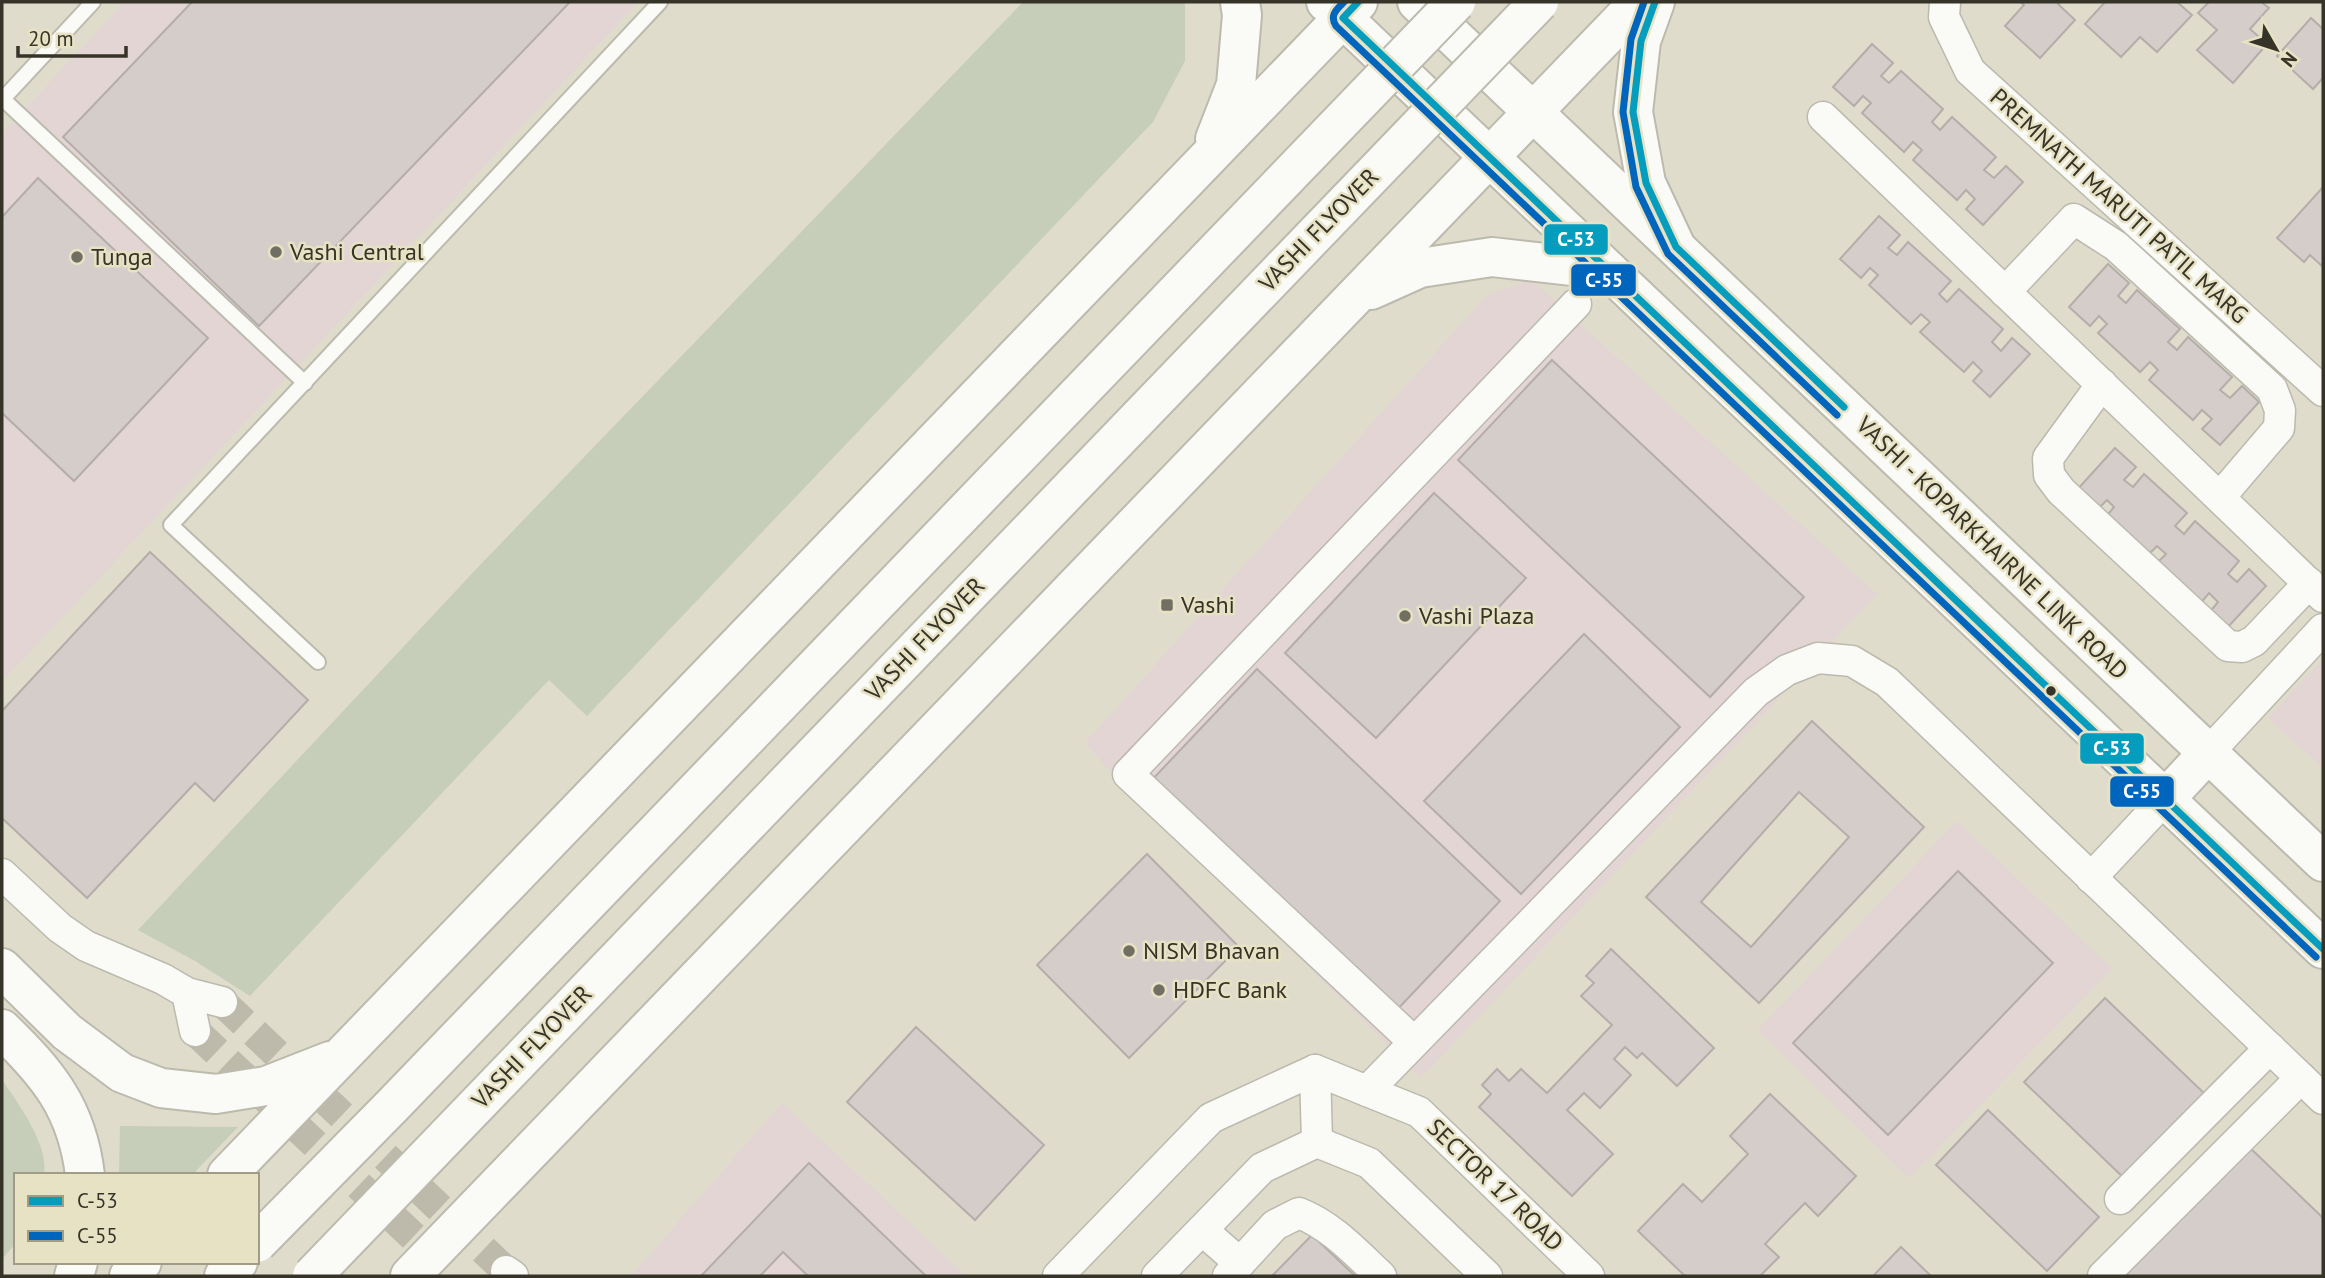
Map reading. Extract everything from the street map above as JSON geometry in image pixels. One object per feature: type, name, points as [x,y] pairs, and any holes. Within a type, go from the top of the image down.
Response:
[{"type":"main road","points":[[1208,157],[1236,85],[1242,15],[1240,2]]},
{"type":"main road","name":"VASHI - KOPARKHAIRNE LINK ROAD","points":[[1417,2],[2323,862]]},
{"type":"main road","points":[[259,1241],[1456,2]]},
{"type":"main road","name":"VASHI FLYOVER","points":[[312,1276],[1539,2]]},
{"type":"main road","points":[[411,1276],[1639,2]]},
{"type":"main road","points":[[1655,2],[1641,41],[1633,112],[1646,183],[1676,247]]},
{"type":"main road","points":[[229,1173],[1208,157],[1342,7],[1489,156],[2323,949]]},
{"type":"main road","points":[[1353,298],[1420,268],[1492,257],[1608,270]]},
{"type":"main road","points":[[2165,799],[2208,753]]},
{"type":"main road","points":[[2,968],[67,1032],[122,1073],[161,1087],[216,1094],[266,1086],[342,1056]]},
{"type":"main road","points":[[2,1029],[37,1063],[61,1098],[74,1123],[85,1173]]},
{"type":"main road","points":[[429,1276],[487,1197]]},
{"type":"street","name":"PREMNATH MARUTI PATIL MARG","points":[[1945,2],[1944,17],[1970,71],[2323,391]]},
{"type":"street","points":[[1823,117],[2102,384],[2316,590],[2242,648],[2228,646],[2061,491],[2049,475],[2048,458],[2102,384]]},
{"type":"street","points":[[2005,292],[2074,219],[2116,246],[2272,389],[2280,410],[2279,428],[2220,498]]},
{"type":"street","points":[[1414,1042],[1128,774],[1576,304]]},
{"type":"street","points":[[2208,753],[2323,629]]},
{"type":"street","points":[[1367,1091],[1756,692],[1787,670],[1818,658],[1852,662],[1887,682],[2323,1099]]},
{"type":"street","points":[[2091,878],[2165,799]]},
{"type":"street","points":[[2,874],[60,928],[86,946],[139,968],[187,993],[222,1002]]},
{"type":"street","points":[[187,993],[195,1031]]},
{"type":"street","points":[[2120,1199],[2270,1048]]},
{"type":"street","points":[[1058,1276],[1211,1118],[1315,1070],[1317,1142]]},
{"type":"street","name":"SECTOR 17 ROAD","points":[[1315,1070],[1419,1112],[1589,1276]]},
{"type":"street","points":[[2103,1276],[2301,1077]]},
{"type":"street","points":[[1157,1276],[1262,1168],[1317,1142],[1369,1163],[1477,1273]]},
{"type":"street","points":[[1202,1230],[1234,1270],[1275,1225],[1299,1213],[1316,1219],[1334,1232],[1381,1276]]},
{"type":"lane","points":[[93,2],[2,99],[304,383]]},
{"type":"lane","points":[[318,662],[172,525],[660,2]]},
{"type":"shaded area","name":"Vashi Central","points":[[125,2],[638,2],[2,682],[2,133]]},
{"type":"shaded area","points":[[1532,280],[1877,594],[1421,1078],[1107,768],[1085,743],[1488,294]]},
{"type":"shaded area","points":[[2323,658],[2323,768],[2268,718]]},
{"type":"shaded area","points":[[1957,821],[2112,969],[1909,1178],[1758,1030]]},
{"type":"shaded area","points":[[782,1103],[966,1276],[631,1276]]},
{"type":"green space","points":[[1023,2],[1185,2],[1185,61],[1153,122],[587,716],[549,680],[250,996],[195,961],[138,930],[480,565]]},
{"type":"green space","points":[[3,1081],[37,1138],[42,1151],[44,1173],[14,1173],[14,1245],[2,1259]]},
{"type":"green space","points":[[120,1126],[238,1127],[194,1173],[119,1173]]},
{"type":"building","name":"Vashi Central","points":[[192,2],[570,2],[259,326],[63,137]]},
{"type":"building","points":[[2020,2],[2060,2],[2058,4],[2075,20],[2040,58],[2005,26],[2024,5]]},
{"type":"building","points":[[2105,2],[2177,2],[2192,15],[2157,52],[2140,37],[2121,57],[2085,24]]},
{"type":"building","points":[[2209,2],[2261,2],[2269,8],[2250,29],[2267,44],[2233,83],[2197,50],[2217,30],[2198,13]]},
{"type":"building","points":[[2311,18],[2323,29],[2323,78],[2313,89],[2277,56]]},
{"type":"building","points":[[1872,44],[1893,63],[1881,76],[1889,83],[1901,71],[1943,109],[1932,122],[1940,130],[1952,117],[1996,157],[1984,170],[1994,178],[2006,166],[2023,182],[1983,225],[1966,209],[1975,199],[1966,190],[1957,200],[1913,160],[1922,150],[1913,142],[1904,152],[1862,113],[1871,103],[1863,96],[1854,106],[1833,87]]},
{"type":"building","points":[[38,178],[208,338],[74,481],[2,413],[2,217]]},
{"type":"building","points":[[2323,187],[2323,267],[2310,255],[2304,262],[2277,238]]},
{"type":"building","points":[[1879,216],[1900,235],[1888,248],[1897,255],[1908,242],[1951,281],[1939,294],[1947,302],[1959,289],[2003,329],[1992,342],[2001,351],[2012,338],[2030,354],[1990,397],[1973,381],[1982,371],[1973,362],[1964,372],[1920,332],[1930,322],[1921,314],[1911,324],[1869,285],[1878,275],[1870,268],[1861,278],[1840,259]]},
{"type":"building","points":[[2108,264],[2129,283],[2118,296],[2126,303],[2137,290],[2180,329],[2168,342],[2177,350],[2188,337],[2232,377],[2220,390],[2230,398],[2242,386],[2259,402],[2220,445],[2202,429],[2212,419],[2202,410],[2193,420],[2149,380],[2158,370],[2150,362],[2140,372],[2098,333],[2107,324],[2099,316],[2090,326],[2069,307]]},
{"type":"building","points":[[1552,360],[1804,597],[1710,697],[1458,460]]},
{"type":"building","points":[[2115,448],[2136,467],[2124,480],[2133,487],[2144,474],[2187,513],[2175,526],[2184,534],[2195,521],[2239,561],[2228,574],[2237,582],[2249,569],[2266,586],[2226,629],[2209,613],[2218,602],[2209,593],[2200,604],[2156,564],[2166,554],[2157,546],[2147,556],[2105,518],[2114,507],[2107,500],[2097,510],[2076,491]]},
{"type":"building","name":"Vashi Plaza","points":[[1434,493],[1526,578],[1376,738],[1285,653]]},
{"type":"building","points":[[150,552],[308,700],[214,801],[195,783],[87,898],[2,818],[2,711]]},
{"type":"building","points":[[1584,634],[1680,727],[1521,894],[1424,801]]},
{"type":"building","points":[[1257,669],[1500,901],[1393,1014],[1150,782]]},
{"type":"building","points":[[1812,721],[1924,827],[1759,1003],[1646,897]],"holes":[[[1799,792],[1849,837],[1751,947],[1701,902]]]},
{"type":"building","points":[[1147,854],[1239,947],[1129,1058],[1037,965]]},
{"type":"building","points":[[1958,871],[2053,963],[1888,1135],[1793,1043]]},
{"type":"building","points":[[1611,949],[1714,1048],[1677,1086],[1642,1053],[1637,1058],[1625,1047],[1614,1059],[1631,1075],[1600,1108],[1584,1093],[1567,1110],[1613,1154],[1572,1196],[1479,1107],[1491,1094],[1482,1085],[1497,1069],[1509,1081],[1521,1069],[1547,1093],[1612,1025],[1581,996],[1594,983],[1586,976]]},
{"type":"building","points":[[2105,998],[2208,1097],[2127,1181],[2024,1082]]},
{"type":"building","points":[[916,1027],[1044,1145],[975,1220],[847,1102]]},
{"type":"building","points":[[1770,1094],[1856,1176],[1818,1216],[1805,1203],[1765,1244],[1779,1257],[1760,1276],[1685,1276],[1638,1231],[1683,1184],[1702,1202],[1748,1154],[1730,1136]]},
{"type":"building","points":[[1988,1110],[2099,1217],[2047,1271],[1936,1165]]},
{"type":"building","points":[[2245,1143],[2323,1218],[2323,1276],[2117,1276]]},
{"type":"building","points":[[809,1163],[926,1276],[808,1276],[783,1252],[760,1276],[701,1276]]},
{"type":"building","points":[[1312,1235],[1355,1276],[1272,1276]]},
{"type":"building","points":[[1901,1247],[1931,1276],[1873,1276]]},
{"type":"tunnel","points":[[222,1002],[506,1271]]},
{"type":"tunnel","points":[[195,1031],[455,1276]]},
{"type":"transit line","name":"C-55","points":[[1344,2],[1334,15],[1336,26],[2316,957]]},
{"type":"transit line","name":"C-53","points":[[1358,2],[1343,18],[2323,949]]},
{"type":"transit line","name":"C-55","points":[[1644,2],[1631,39],[1623,112],[1636,187],[1668,254],[1837,415]]},
{"type":"transit line","name":"C-53","points":[[1655,2],[1641,41],[1633,112],[1646,183],[1676,247],[1844,407]]},
{"type":"place","name":"Vashi Central","points":[[276,252]]},
{"type":"place","name":"Tunga","points":[[77,257]]},
{"type":"place","name":"Vashi","points":[[1167,605]]},
{"type":"place","name":"Vashi Plaza","points":[[1405,616]]},
{"type":"place","name":"NISM Bhavan","points":[[1129,951]]},
{"type":"place","name":"HDFC Bank","points":[[1159,990]]}]
